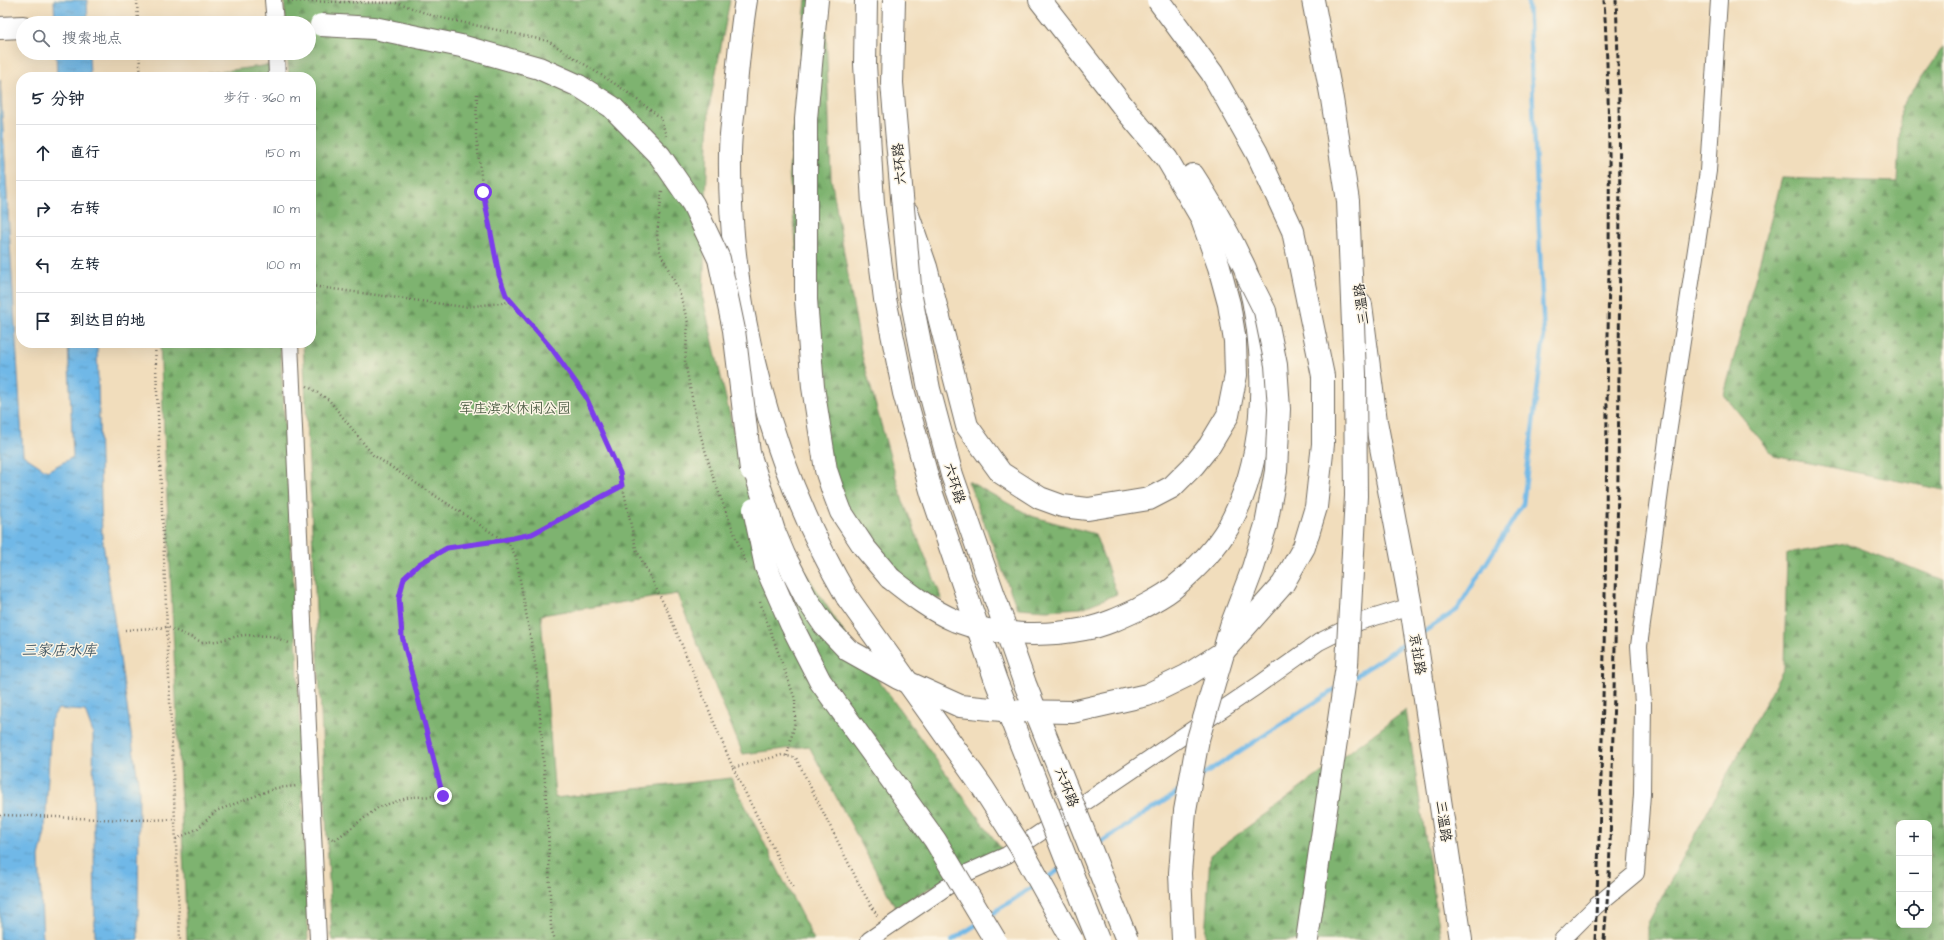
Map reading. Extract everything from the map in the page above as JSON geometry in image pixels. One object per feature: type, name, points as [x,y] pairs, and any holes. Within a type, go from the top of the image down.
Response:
[{"type":"highway","points":[[746,0],[739,46],[730,154],[735,268],[756,374],[779,446],[803,511],[824,558],[847,597],[982,788],[1020,846],[1072,940]]},
{"type":"highway","points":[[817,0],[806,119],[806,300],[813,387],[826,470],[841,512],[864,547],[890,578],[921,602],[956,620],[994,631],[1042,633],[1086,629],[1139,609],[1176,586],[1200,562],[1228,526],[1244,490],[1255,448],[1260,409],[1261,372],[1258,336],[1246,273]]},
{"type":"highway","name":"六环路","points":[[866,0],[865,64],[873,204],[885,299],[904,393],[932,494],[996,681],[1098,940]]},
{"type":"highway","name":"六环路","points":[[894,0],[892,83],[902,197],[911,297],[929,390],[952,475],[1025,684],[1127,940]]},
{"type":"highway","points":[[1040,0],[1129,114],[1167,158],[1207,212],[1227,231],[1265,311],[1276,365],[1280,409],[1276,471],[1264,532],[1253,568],[1231,626],[1198,739],[1185,811],[1180,873],[1183,940]]},
{"type":"highway","points":[[902,197],[926,267],[967,426],[1001,473],[1040,498],[1062,506],[1088,509],[1149,499],[1172,487],[1194,465],[1210,445],[1228,415],[1236,375],[1235,341],[1229,304],[1207,212],[1177,150],[1056,0]]},
{"type":"highway","points":[[750,456],[774,531],[784,555],[806,598],[825,626],[848,650],[898,678],[960,706],[1012,712],[1072,712],[1147,695],[1186,676],[1222,654],[1283,584],[1304,547],[1316,507],[1323,444],[1323,376],[1293,231],[1257,153],[1212,73],[1158,0]]},
{"type":"highway","points":[[1307,940],[1347,666],[1356,496],[1355,374],[1348,201],[1332,99],[1313,0]]},
{"type":"highway","name":"三温路","points":[[1324,0],[1371,387],[1411,606]]},
{"type":"highway","points":[[316,25],[374,28],[461,46],[539,68],[579,86],[612,107],[660,156],[693,204],[719,259],[734,330],[750,456],[754,511],[766,567],[794,630],[820,681],[935,840],[995,940]]},
{"type":"highway","points":[[0,28],[16,28]]},
{"type":"highway","name":"京拉路","points":[[1411,606],[1426,701]]},
{"type":"highway","name":"三温路","points":[[1426,701],[1461,940]]},
{"type":"street","points":[[273,0],[274,16]]},
{"type":"street","points":[[1562,940],[1596,906],[1636,873],[1642,794],[1643,704],[1639,646],[1668,433],[1708,171],[1719,0]]},
{"type":"street","points":[[276,60],[277,72]]},
{"type":"street","points":[[290,348],[318,940]]},
{"type":"street","points":[[869,940],[967,873],[1007,855],[1258,686],[1319,642],[1359,622],[1411,606]]},
{"type":"path","points":[[137,0],[138,16]]},
{"type":"path","points":[[273,0],[399,3],[433,16],[548,41],[623,89],[661,118],[668,140]]},
{"type":"path","points":[[139,60],[140,72]]},
{"type":"path","points":[[477,94],[476,135],[483,192],[499,275],[506,295],[552,349],[586,397],[620,473],[636,549],[669,614],[733,768],[793,888]]},
{"type":"path","points":[[662,187],[657,234],[660,252],[679,291],[688,323],[685,362],[697,423],[714,480],[747,568]]},
{"type":"path","points":[[316,287],[464,307],[511,302]]},
{"type":"path","points":[[156,348],[180,940]]},
{"type":"path","points":[[292,376],[329,400],[373,455],[509,544],[516,557],[537,674],[548,824],[551,928],[555,940]]},
{"type":"path","points":[[313,830],[335,840],[379,807],[410,797],[443,796],[402,636],[399,598],[404,578],[419,564],[447,548],[503,540],[532,534],[622,486]]},
{"type":"path","points":[[758,598],[795,699],[795,722],[787,756]]},
{"type":"path","points":[[125,630],[167,627],[202,642],[217,642],[243,635],[272,636],[304,649]]},
{"type":"path","points":[[733,768],[782,754],[796,758],[862,890],[885,929]]},
{"type":"path","points":[[176,839],[197,829],[216,810],[276,788],[310,784]]},
{"type":"path","points":[[0,815],[54,816],[143,821],[175,819]]},
{"type":"green space","name":"军庄滨水休闲公园","points":[[284,0],[730,0],[709,108],[703,299],[744,477],[846,636],[1002,850],[895,907],[809,746],[743,754],[677,594],[541,615],[555,798],[731,778],[814,940],[332,940],[303,348],[316,348],[316,72],[289,72],[288,60],[316,60],[316,16],[285,16]]},
{"type":"green space","points":[[806,0],[825,0],[831,178],[862,356],[901,496],[942,599],[927,598],[879,570],[817,453],[789,172]]},
{"type":"green space","points":[[1943,47],[1944,490],[1774,456],[1724,395],[1782,178],[1897,182],[1901,107]]},
{"type":"green space","points":[[270,65],[271,72],[216,72]]},
{"type":"green space","points":[[160,348],[280,348],[297,654],[308,940],[187,940]]},
{"type":"green space","points":[[968,481],[1031,516],[1095,534],[1117,594],[1082,608],[1047,610],[1017,608]]},
{"type":"green space","points":[[1846,543],[1944,580],[1944,940],[1648,940],[1648,923],[1784,668],[1787,553]]},
{"type":"green space","points":[[1406,710],[1441,940],[1205,940],[1210,855]]},
{"type":"water","points":[[54,0],[87,0],[88,16],[55,16]]},
{"type":"water","points":[[56,60],[89,60],[90,72],[57,72]]},
{"type":"water","name":"三家店水库","points":[[0,79],[23,455],[47,471],[73,457],[68,348],[97,348],[102,536],[139,788],[138,940],[95,940],[93,733],[85,711],[58,709],[51,720],[45,832],[39,857],[43,940],[0,940]]},
{"type":"waterway","points":[[1422,633],[1457,610],[1523,504],[1544,336],[1528,0]]},
{"type":"waterway","points":[[1351,679],[1410,640]]},
{"type":"waterway","points":[[1197,779],[1337,688]]},
{"type":"waterway","points":[[1095,846],[1181,790]]},
{"type":"waterway","points":[[1045,879],[1062,868]]},
{"type":"waterway","points":[[988,916],[1036,885]]},
{"type":"waterway","points":[[952,940],[979,923]]},
{"type":"railway","points":[[1595,940],[1604,671],[1609,251],[1608,100],[1604,0]]},
{"type":"railway","points":[[1604,940],[1609,879],[1618,495],[1620,183],[1616,0]]},
{"type":"route","points":[[443,796],[402,636],[399,598],[404,578],[419,564],[447,548],[503,540],[532,534],[593,503],[622,486],[620,473],[586,397],[552,349],[517,310],[506,295],[499,275],[483,192]]}]
